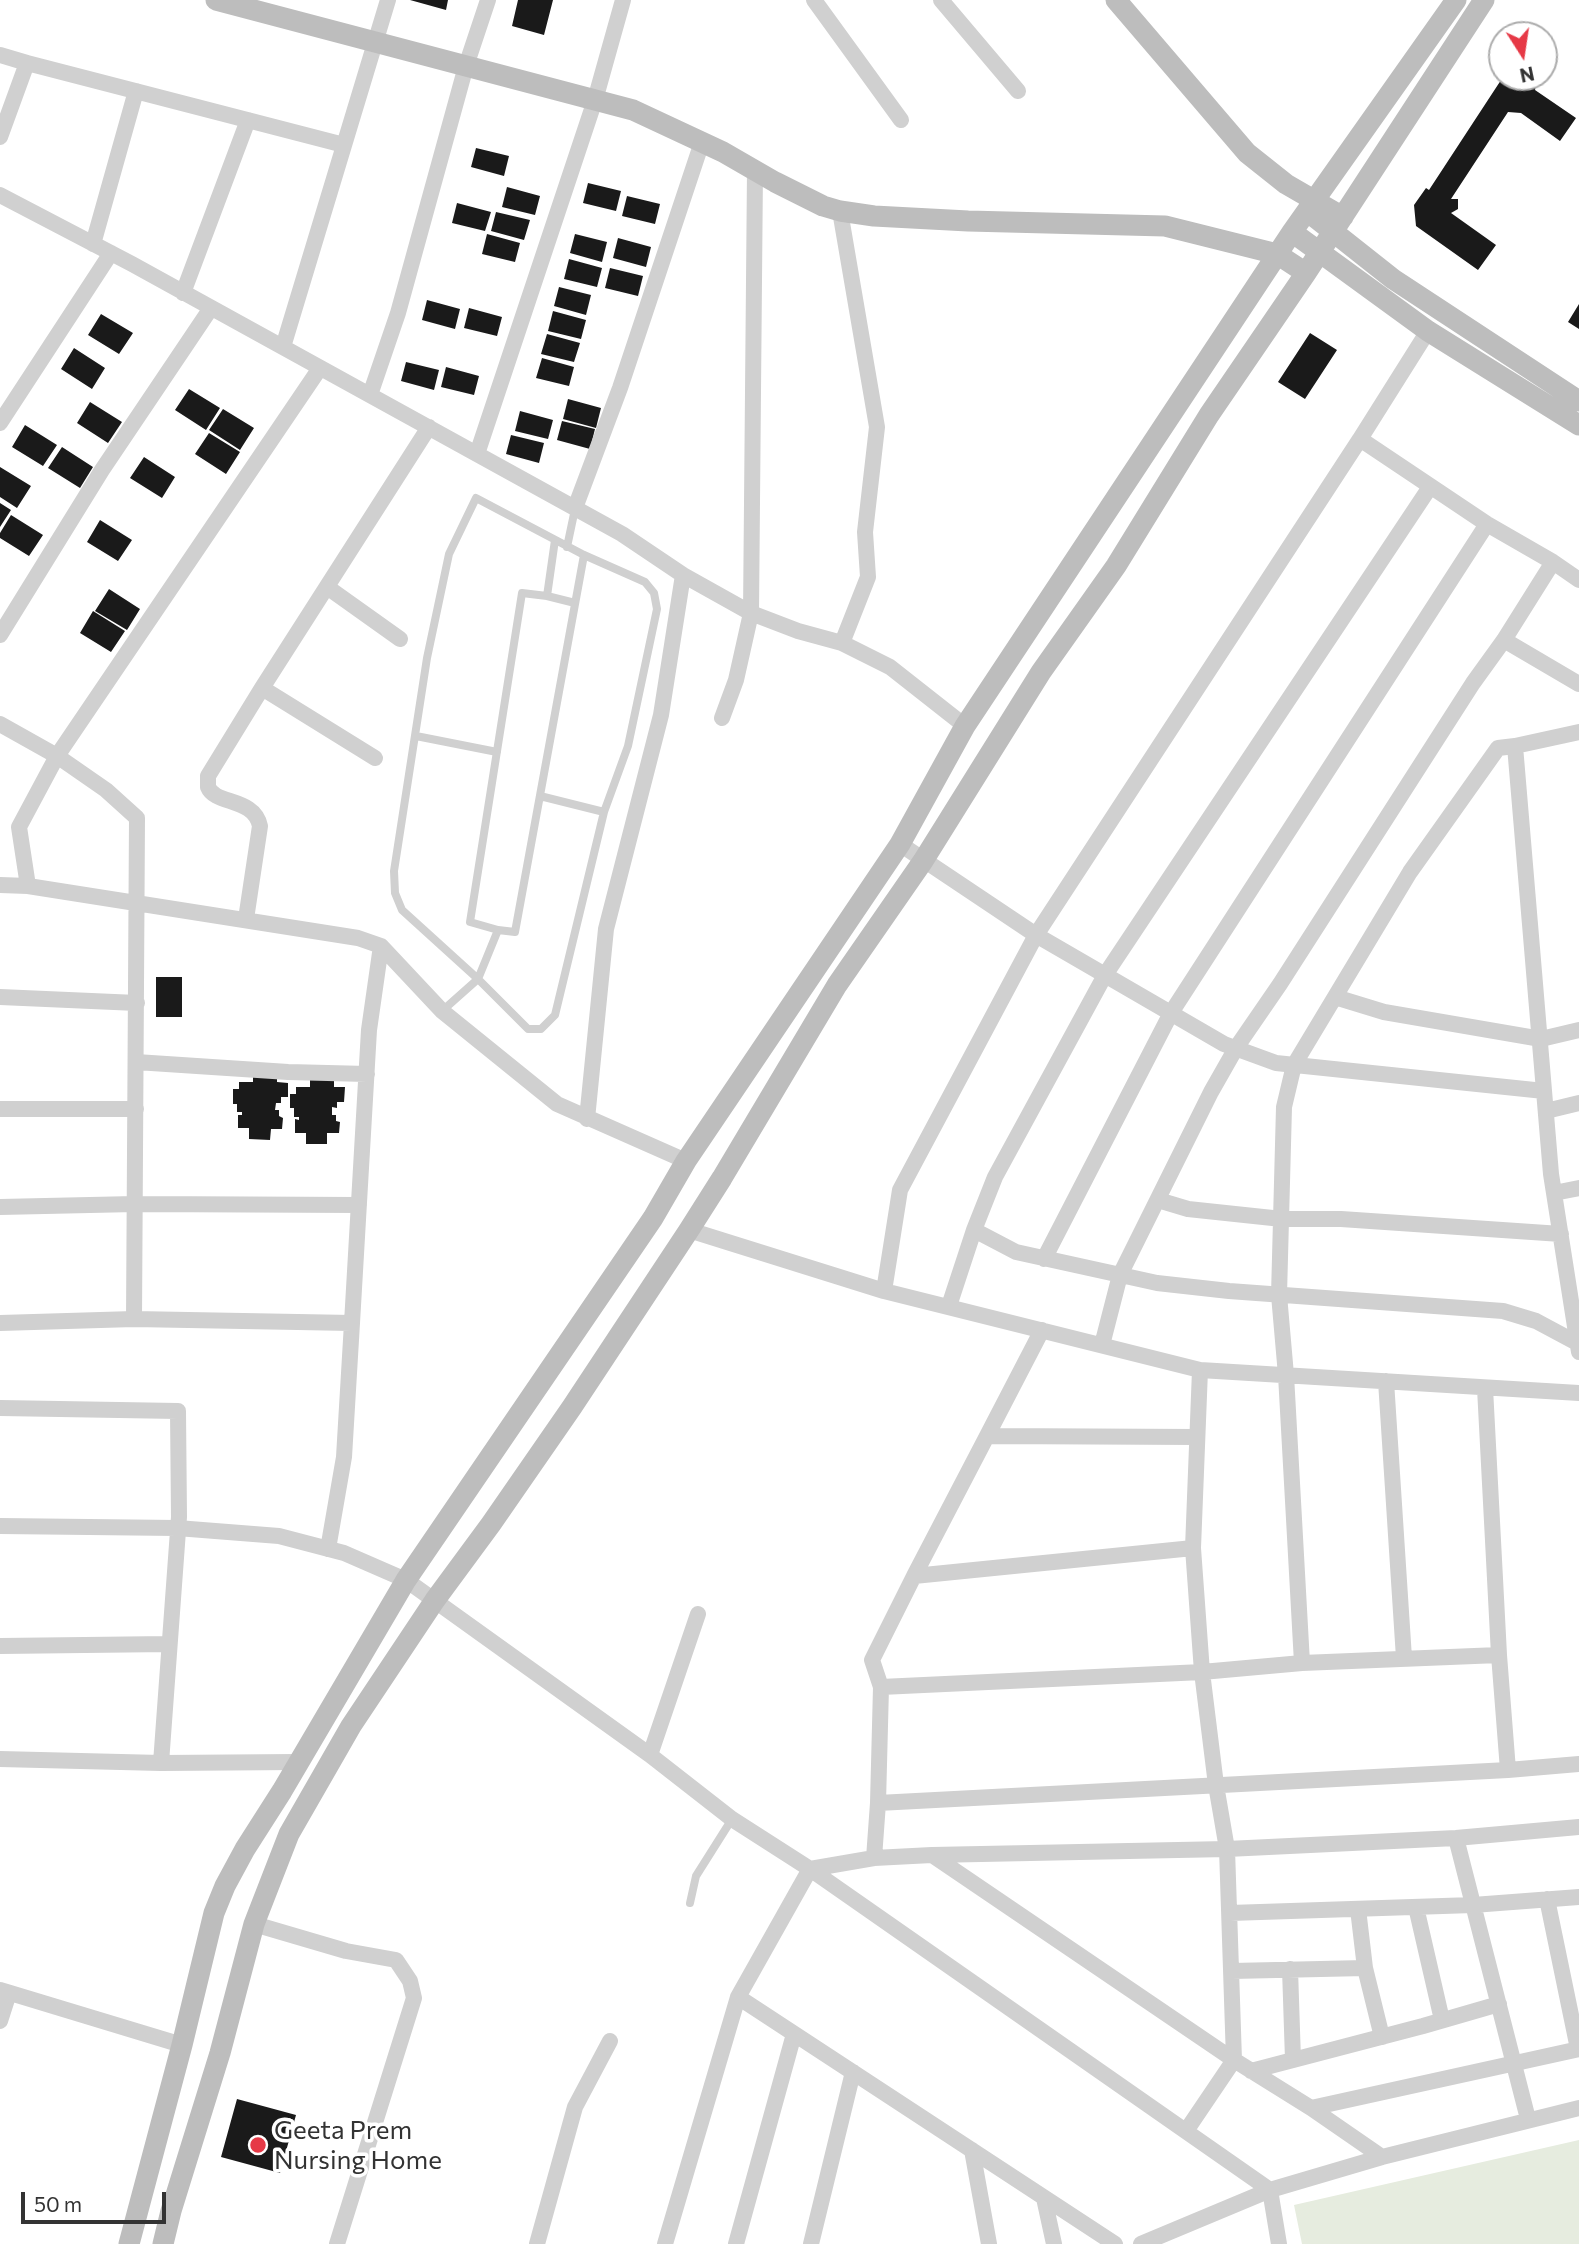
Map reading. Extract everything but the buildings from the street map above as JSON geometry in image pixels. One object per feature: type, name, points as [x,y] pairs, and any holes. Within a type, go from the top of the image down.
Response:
[{"type":"street","points":[[216,0],[633,110],[723,152],[823,206],[840,211],[874,216],[968,221],[1165,226],[1278,254],[1306,273]]},
{"type":"street","points":[[283,347],[388,0]]},
{"type":"street","points":[[370,395],[398,313],[466,66],[488,0]]},
{"type":"street","points":[[477,454],[596,100],[623,0]]},
{"type":"street","points":[[814,0],[901,120]]},
{"type":"street","points":[[941,0],[1018,90]]},
{"type":"street","points":[[1116,0],[1247,153],[1311,205],[1338,223],[1393,279],[1579,401]]},
{"type":"street","points":[[129,2244],[214,1913],[245,1849],[406,1580],[653,1218],[686,1161],[900,844],[965,726],[1292,232],[1456,0]]},
{"type":"street","points":[[163,2244],[220,2053],[254,1924],[289,1835],[351,1727],[435,1600],[572,1407],[689,1230],[837,985],[923,861],[1041,672],[1116,566],[1209,415],[1306,273],[1484,0]]},
{"type":"street","points":[[0,55],[344,145]]},
{"type":"street","points":[[0,138],[27,63]]},
{"type":"street","points":[[93,244],[136,91]]},
{"type":"street","points":[[183,292],[248,120]]},
{"type":"street","points":[[575,508],[620,388],[702,142]]},
{"type":"street","points":[[722,718],[736,680],[751,613],[755,170]]},
{"type":"street","points":[[2,200],[111,253],[429,427],[622,534],[683,575],[751,613],[798,631],[842,643],[890,667],[965,726]]},
{"type":"street","points":[[840,211],[877,427],[865,532],[869,578],[842,643]]},
{"type":"street","points":[[1292,232],[1428,331],[1579,425]]},
{"type":"street","points":[[0,423],[111,253]]},
{"type":"street","points":[[0,635],[102,470],[211,307]]},
{"type":"street","points":[[884,1291],[900,1191],[1036,935],[1428,331]]},
{"type":"street","points":[[28,886],[19,827],[58,756],[320,368]]},
{"type":"street","points":[[246,919],[260,826],[258,817],[250,809],[213,793],[208,787],[208,776],[429,427]]},
{"type":"street","points":[[1360,439],[1487,524],[1579,580]]},
{"type":"street","points":[[949,1306],[995,1177],[1105,975],[1430,487]]},
{"type":"street","points":[[1044,1259],[1171,1013],[1487,524]]},
{"type":"street","points":[[1102,1345],[1120,1275],[1177,1158],[1236,1048],[1553,562]]},
{"type":"street","points":[[587,1119],[606,929],[661,715],[683,575]]},
{"type":"street","points":[[327,587],[400,639]]},
{"type":"street","points":[[1504,640],[1579,684]]},
{"type":"street","points":[[262,688],[375,758]]},
{"type":"street","points":[[0,724],[58,756],[106,790],[137,818],[134,1319]]},
{"type":"street","points":[[1302,1663],[1279,1295],[1284,1107],[1294,1065],[1410,872],[1499,748],[1579,732]]},
{"type":"street","points":[[1515,746],[1546,1111],[1561,1234],[1573,1269],[1579,1346]]},
{"type":"street","points":[[900,844],[1036,935],[1224,1044],[1276,1063],[1544,1091]]},
{"type":"street","points":[[0,885],[28,886],[246,919],[358,937],[381,946],[442,1011],[556,1104],[686,1161]]},
{"type":"street","points":[[328,1549],[344,1457],[369,1030],[381,946]]},
{"type":"street","points":[[0,997],[137,1003]]},
{"type":"street","points":[[1335,997],[1384,1012],[1541,1039],[1579,1030]]},
{"type":"street","points":[[136,1062],[288,1072],[367,1074]]},
{"type":"street","points":[[1546,1111],[1579,1103]]},
{"type":"street","points":[[0,1109],[136,1109]]},
{"type":"street","points":[[1555,1194],[1579,1188]]},
{"type":"street","points":[[1158,1200],[1188,1209],[1282,1219],[1341,1219],[1561,1234]]},
{"type":"street","points":[[0,1207],[135,1204],[359,1205]]},
{"type":"street","points":[[689,1230],[884,1291],[1200,1370],[1579,1393]]},
{"type":"street","points":[[974,1230],[1016,1252],[1157,1283],[1279,1295],[1503,1311],[1536,1321],[1579,1346]]},
{"type":"street","points":[[0,1323],[134,1319],[352,1323]]},
{"type":"street","points":[[874,1858],[881,1687],[872,1660],[1042,1330]]},
{"type":"street","points":[[1186,2131],[1234,2060],[1227,1849],[1202,1672],[1193,1548],[1200,1370]]},
{"type":"street","points":[[1386,1381],[1404,1658]]},
{"type":"street","points":[[1485,1388],[1508,1770]]},
{"type":"street","points":[[0,1408],[178,1411],[177,1528],[161,1763]]},
{"type":"street","points":[[988,1436],[1197,1437]]},
{"type":"street","points":[[0,1526],[177,1528],[279,1536],[344,1553],[406,1580],[650,1755],[732,1819],[810,1869],[1270,2190],[1279,2244]]},
{"type":"street","points":[[914,1576],[1193,1548]]},
{"type":"street","points":[[650,1755],[698,1614]]},
{"type":"street","points":[[0,1646],[169,1644]]},
{"type":"street","points":[[881,1687],[1202,1672],[1302,1663],[1499,1655]]},
{"type":"street","points":[[0,1759],[161,1763],[297,1762]]},
{"type":"street","points":[[878,1803],[1579,1764]]},
{"type":"street","points":[[810,1869],[874,1858],[1227,1849],[1456,1838],[1579,1827]]},
{"type":"street","points":[[1456,1838],[1528,2119]]},
{"type":"street","points":[[932,1855],[1382,2157]]},
{"type":"street","points":[[665,2244],[738,1997],[810,1869]]},
{"type":"street","points":[[1230,1913],[1473,1905],[1579,1897]]},
{"type":"street","points":[[1311,2108],[1579,2049],[1547,1899]]},
{"type":"street","points":[[1416,1907],[1442,2021]]},
{"type":"street","points":[[1358,1909],[1365,1968],[1381,2037]]},
{"type":"street","points":[[254,1924],[346,1951],[396,1960],[410,1981],[414,1998],[337,2244]]},
{"type":"street","points":[[1232,1971],[1365,1968]]},
{"type":"street","points":[[1290,1969],[1293,2060]]},
{"type":"street","points":[[0,2021],[4,1992],[182,2045]]},
{"type":"street","points":[[738,1997],[1115,2244]]},
{"type":"street","points":[[1251,2071],[1499,2004]]},
{"type":"street","points":[[736,2244],[794,2034]]},
{"type":"street","points":[[537,2244],[575,2107],[610,2041]]},
{"type":"street","points":[[811,2244],[853,2072]]},
{"type":"street","points":[[1141,2244],[1270,2190],[1382,2157],[1579,2108]]},
{"type":"street","points":[[972,2150],[989,2244]]},
{"type":"street","points":[[1044,2197],[1054,2244]]},
{"type":"lane","points":[[476,498],[555,540],[645,582],[654,593],[657,608],[628,746],[604,812],[555,1016],[541,1028],[528,1029],[402,910],[395,893],[394,871],[427,658],[449,554],[476,498]]},
{"type":"lane","points":[[568,547],[575,508]]},
{"type":"lane","points":[[547,596],[555,540]]},
{"type":"lane","points":[[575,603],[522,593],[470,922],[498,930],[515,932],[575,603],[583,555]]},
{"type":"lane","points":[[416,736],[497,752]]},
{"type":"lane","points":[[540,796],[604,812]]},
{"type":"lane","points":[[442,1011],[478,979],[498,930]]},
{"type":"lane","points":[[690,1903],[696,1876],[732,1819]]},
{"type":"shaded area","points":[[1579,2140],[1579,2244],[1302,2244],[1294,2205]]},
{"type":"place","name":"Geeta Prem Nursing Home","points":[[258,2145]]}]
